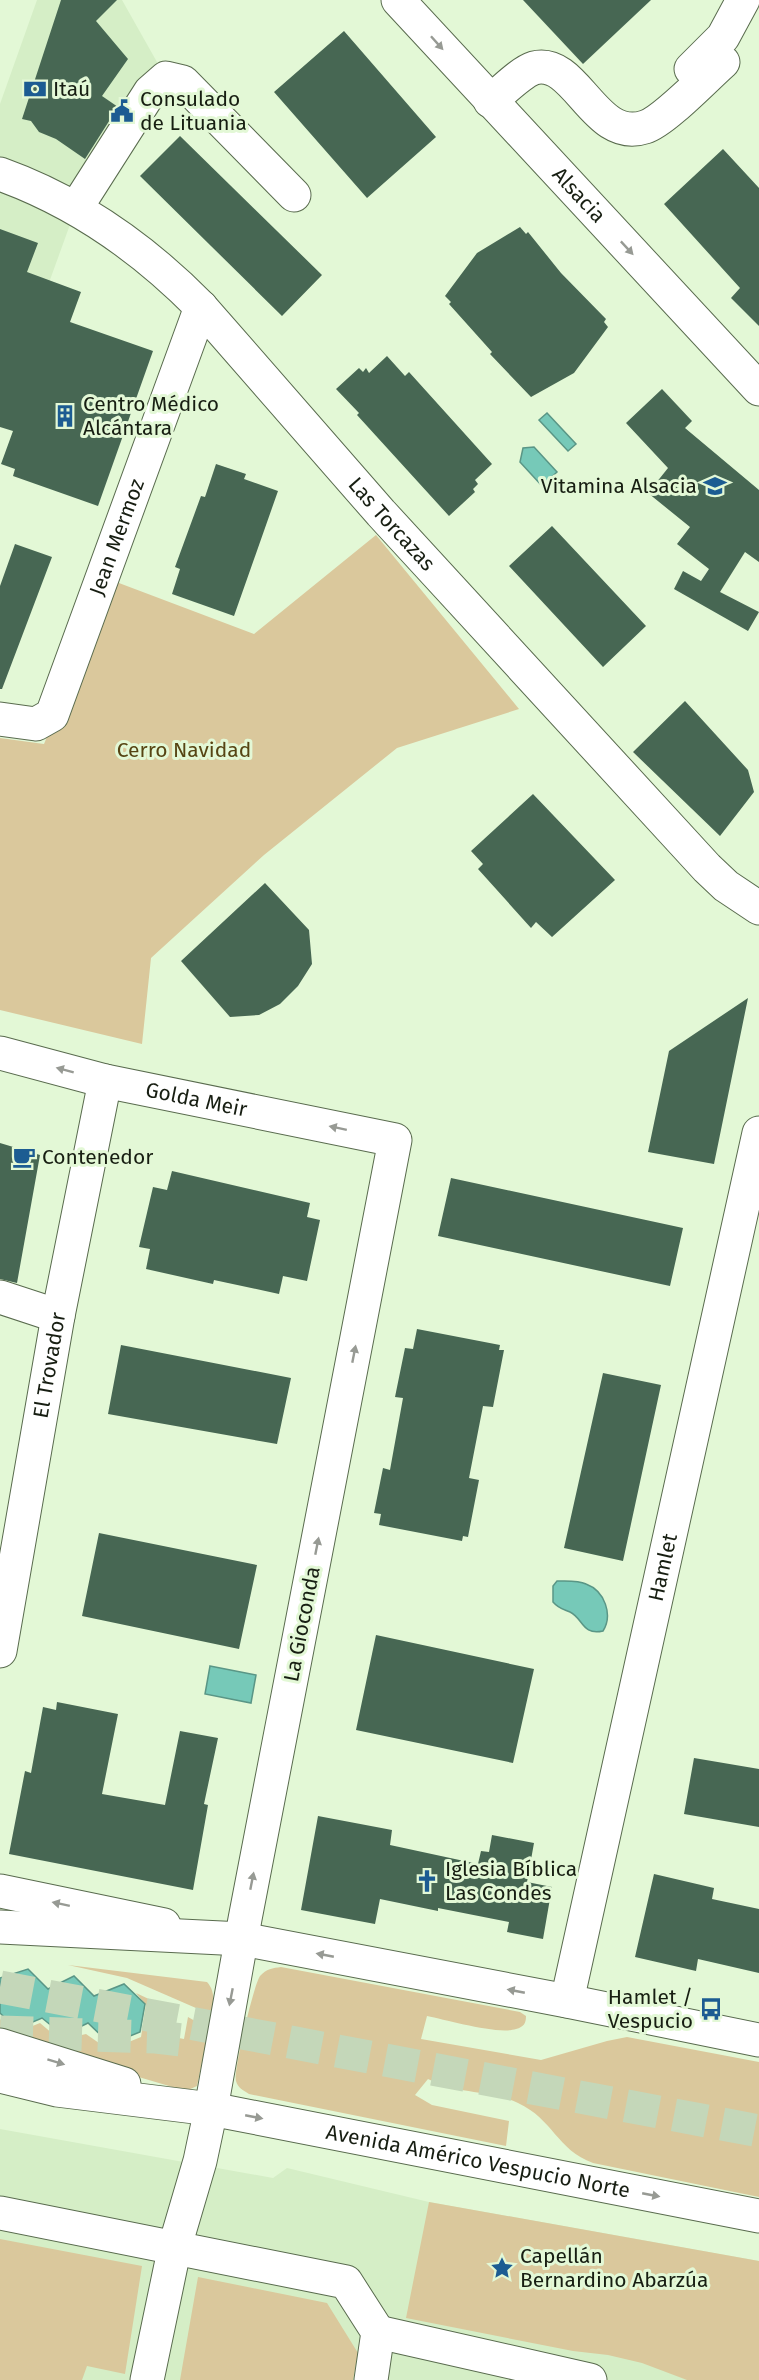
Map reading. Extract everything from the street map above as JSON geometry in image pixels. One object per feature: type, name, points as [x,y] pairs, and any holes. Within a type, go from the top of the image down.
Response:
[{"type":"street","name":"Alsacia","points":[[398,0],[490,101],[752,370]]},
{"type":"street","points":[[653,104],[714,47],[731,26],[744,0]]},
{"type":"street","points":[[490,101],[527,71],[535,68],[550,69],[563,77],[607,121],[617,126],[635,129],[654,123],[723,62]]},
{"type":"street","points":[[76,208],[150,92],[166,78],[183,82],[294,195]]},
{"type":"street","name":"Las Torcazas","points":[[0,174],[41,190],[123,237],[152,260],[201,307],[381,513],[707,868],[726,886],[759,908]]},
{"type":"street","name":"Jean Mermoz","points":[[0,719],[36,724],[52,715],[201,307]]},
{"type":"street","name":"Golda Meir","points":[[0,1053],[105,1081],[395,1140]]},
{"type":"street","name":"El Trovador","points":[[0,1651],[58,1316],[105,1081]]},
{"type":"street","name":"Hamlet","points":[[567,2001],[759,1133]]},
{"type":"street","name":"La Gioconda","points":[[147,2380],[175,2246],[200,2161],[204,2108],[242,1939],[395,1140]]},
{"type":"street","points":[[0,1297],[58,1316]]},
{"type":"street","points":[[0,1891],[759,2040]]},
{"type":"street","points":[[0,1927],[242,1939]]},
{"type":"street","name":"Avenida Américo Vespucio Norte","points":[[0,2045],[204,2108]]},
{"type":"street","name":"Avenida Américo Vespucio Norte","points":[[0,2076],[78,2093],[204,2108],[759,2216]]},
{"type":"street","points":[[0,2212],[346,2282],[378,2332],[370,2380]]},
{"type":"street","points":[[378,2332],[582,2379]]},
{"type":"shaded area","points":[[37,0],[122,0],[166,78],[76,208],[0,418],[0,104]]},
{"type":"shaded area","points":[[0,2129],[273,2178],[287,2168],[429,2202],[759,2261],[759,2380],[0,2380]]},
{"type":"green space","name":"Cerro Navidad","points":[[376,535],[519,709],[397,748],[264,855],[151,958],[142,1044],[0,1010],[0,738],[44,744],[111,580],[254,634]]},
{"type":"green space","points":[[68,1965],[207,1982],[213,1994],[212,2015],[127,1978]]},
{"type":"green space","points":[[281,1967],[520,2012],[526,2016],[523,2026],[516,2029],[497,2030],[427,2016],[421,2039],[541,2060],[627,2037],[759,2062],[759,2197],[593,2163],[571,2150],[539,2117],[518,2103],[450,2087],[428,2079],[415,2095],[432,2105],[509,2121],[506,2146],[249,2094],[238,2085],[236,2074],[249,2010],[260,1976],[267,1970]]},
{"type":"green space","points":[[136,1993],[170,2009],[168,2036],[184,2039],[188,2017],[209,2029],[197,2086],[186,2091],[0,2036],[0,2019],[15,2033],[40,2023],[60,2040],[86,2034],[109,2050],[141,2037],[146,2005]]},
{"type":"green space","points":[[429,2202],[759,2261],[759,2380],[687,2380],[642,2363],[608,2355],[573,2351],[406,2318]]},
{"type":"green space","points":[[0,2239],[142,2266],[125,2374],[87,2366],[82,2380],[0,2380]]},
{"type":"green space","points":[[198,2277],[327,2303],[358,2353],[353,2380],[180,2380]]},
{"type":"water","points":[[547,413],[576,444],[568,451],[539,420]]},
{"type":"water","points":[[534,447],[557,472],[542,486],[520,462],[523,448]]},
{"type":"water","points":[[557,1581],[583,1583],[598,1592],[607,1611],[603,1631],[596,1632],[587,1629],[574,1615],[553,1602],[553,1586]]},
{"type":"water","points":[[210,1666],[256,1675],[251,1703],[205,1694]]},
{"type":"water","points":[[28,1969],[48,1989],[74,1976],[94,1996],[124,1984],[145,2004],[140,2032],[110,2044],[88,2023],[63,2035],[42,2018],[16,2029],[0,2013],[0,1978]]},
{"type":"building","points":[[61,0],[117,0],[96,21],[128,59],[102,96],[118,107],[85,159],[56,139],[39,132],[31,121],[22,119]]},
{"type":"building","points":[[523,0],[651,0],[583,64]]},
{"type":"building","points":[[344,31],[436,137],[367,198],[274,92]]},
{"type":"building","points":[[180,136],[322,275],[282,316],[140,176]]},
{"type":"building","points":[[723,149],[759,188],[759,326],[731,298],[740,288],[664,204]]},
{"type":"building","points":[[520,227],[526,234],[528,232],[561,273],[606,319],[604,322],[608,327],[574,373],[531,397],[490,354],[492,352],[449,304],[451,302],[445,296],[477,253]]},
{"type":"building","points":[[0,229],[38,243],[27,272],[81,292],[70,322],[153,351],[98,506],[13,476],[15,469],[1,464],[13,431],[0,427]]},
{"type":"building","points":[[387,356],[405,376],[409,372],[492,464],[475,480],[478,484],[473,489],[475,492],[449,516],[336,389],[359,368],[363,372],[366,368],[369,373]]},
{"type":"building","points":[[662,389],[692,421],[685,428],[759,490],[759,562],[745,552],[720,592],[759,612],[748,631],[674,589],[683,571],[701,581],[709,569],[677,544],[690,527],[648,493],[668,468],[626,423]]},
{"type":"building","points":[[216,464],[246,474],[244,479],[278,491],[234,616],[172,594],[180,569],[175,567],[201,496],[205,497]]},
{"type":"building","points":[[552,526],[646,626],[603,667],[509,566]]},
{"type":"building","points":[[15,544],[52,557],[2,689],[0,689],[0,586]]},
{"type":"building","points":[[685,701],[748,770],[754,792],[720,836],[633,752]]},
{"type":"building","points":[[533,794],[615,880],[552,937],[536,922],[531,928],[478,869],[483,864],[471,851]]},
{"type":"building","points":[[265,883],[309,930],[312,964],[298,986],[280,1004],[259,1015],[230,1017],[181,961]]},
{"type":"building","points":[[748,998],[714,1164],[648,1152],[669,1051]]},
{"type":"building","points":[[0,1143],[40,1155],[17,1283],[0,1279]]},
{"type":"building","points":[[172,1171],[310,1203],[307,1217],[320,1220],[307,1281],[283,1276],[279,1294],[214,1280],[213,1284],[146,1269],[150,1249],[139,1247],[153,1187],[167,1190]]},
{"type":"building","points":[[451,1178],[683,1228],[670,1286],[438,1236]]},
{"type":"building","points":[[417,1329],[500,1345],[499,1350],[504,1350],[493,1407],[483,1406],[469,1478],[479,1480],[468,1537],[463,1536],[462,1541],[379,1525],[381,1514],[374,1513],[383,1468],[390,1470],[403,1398],[395,1397],[405,1348],[413,1349]]},
{"type":"building","points":[[121,1345],[291,1378],[277,1444],[108,1414]]},
{"type":"building","points":[[603,1373],[661,1385],[623,1561],[564,1548]]},
{"type":"building","points":[[99,1533],[257,1565],[239,1649],[82,1616]]},
{"type":"building","points":[[376,1635],[534,1669],[513,1763],[356,1730]]},
{"type":"building","points":[[57,1702],[118,1714],[102,1794],[165,1805],[180,1731],[218,1738],[204,1804],[208,1805],[193,1890],[9,1854],[25,1771],[31,1773],[43,1707],[56,1710]]},
{"type":"building","points":[[694,1758],[759,1769],[759,1827],[684,1814]]},
{"type":"building","points":[[318,1816],[392,1830],[390,1845],[478,1864],[481,1851],[489,1852],[492,1835],[534,1843],[527,1882],[552,1887],[543,1939],[507,1932],[509,1922],[380,1899],[375,1924],[301,1910]]},
{"type":"building","points":[[654,1874],[714,1888],[712,1899],[759,1909],[759,1973],[698,1959],[696,1971],[635,1957]]},
{"type":"tunnel","points":[[0,1987],[759,2131]]},
{"type":"tunnel","points":[[0,2032],[156,2037],[182,2040]]},
{"type":"place","name":"Itaú","points":[[35,89]]},
{"type":"place","name":"Consulado de Lituania","points":[[122,111]]},
{"type":"place","name":"Centro Médico Alcántara","points":[[65,416]]},
{"type":"place","name":"Vitamina Alsacia","points":[[715,486]]},
{"type":"place","name":"Contenedor","points":[[24,1157]]},
{"type":"place","name":"Iglesia Bíblica Las Condes","points":[[427,1881]]},
{"type":"place","name":"Hamlet / Vespucio","points":[[711,2009]]},
{"type":"place","name":"Capellán Bernardino Abarzúa","points":[[502,2268]]}]
